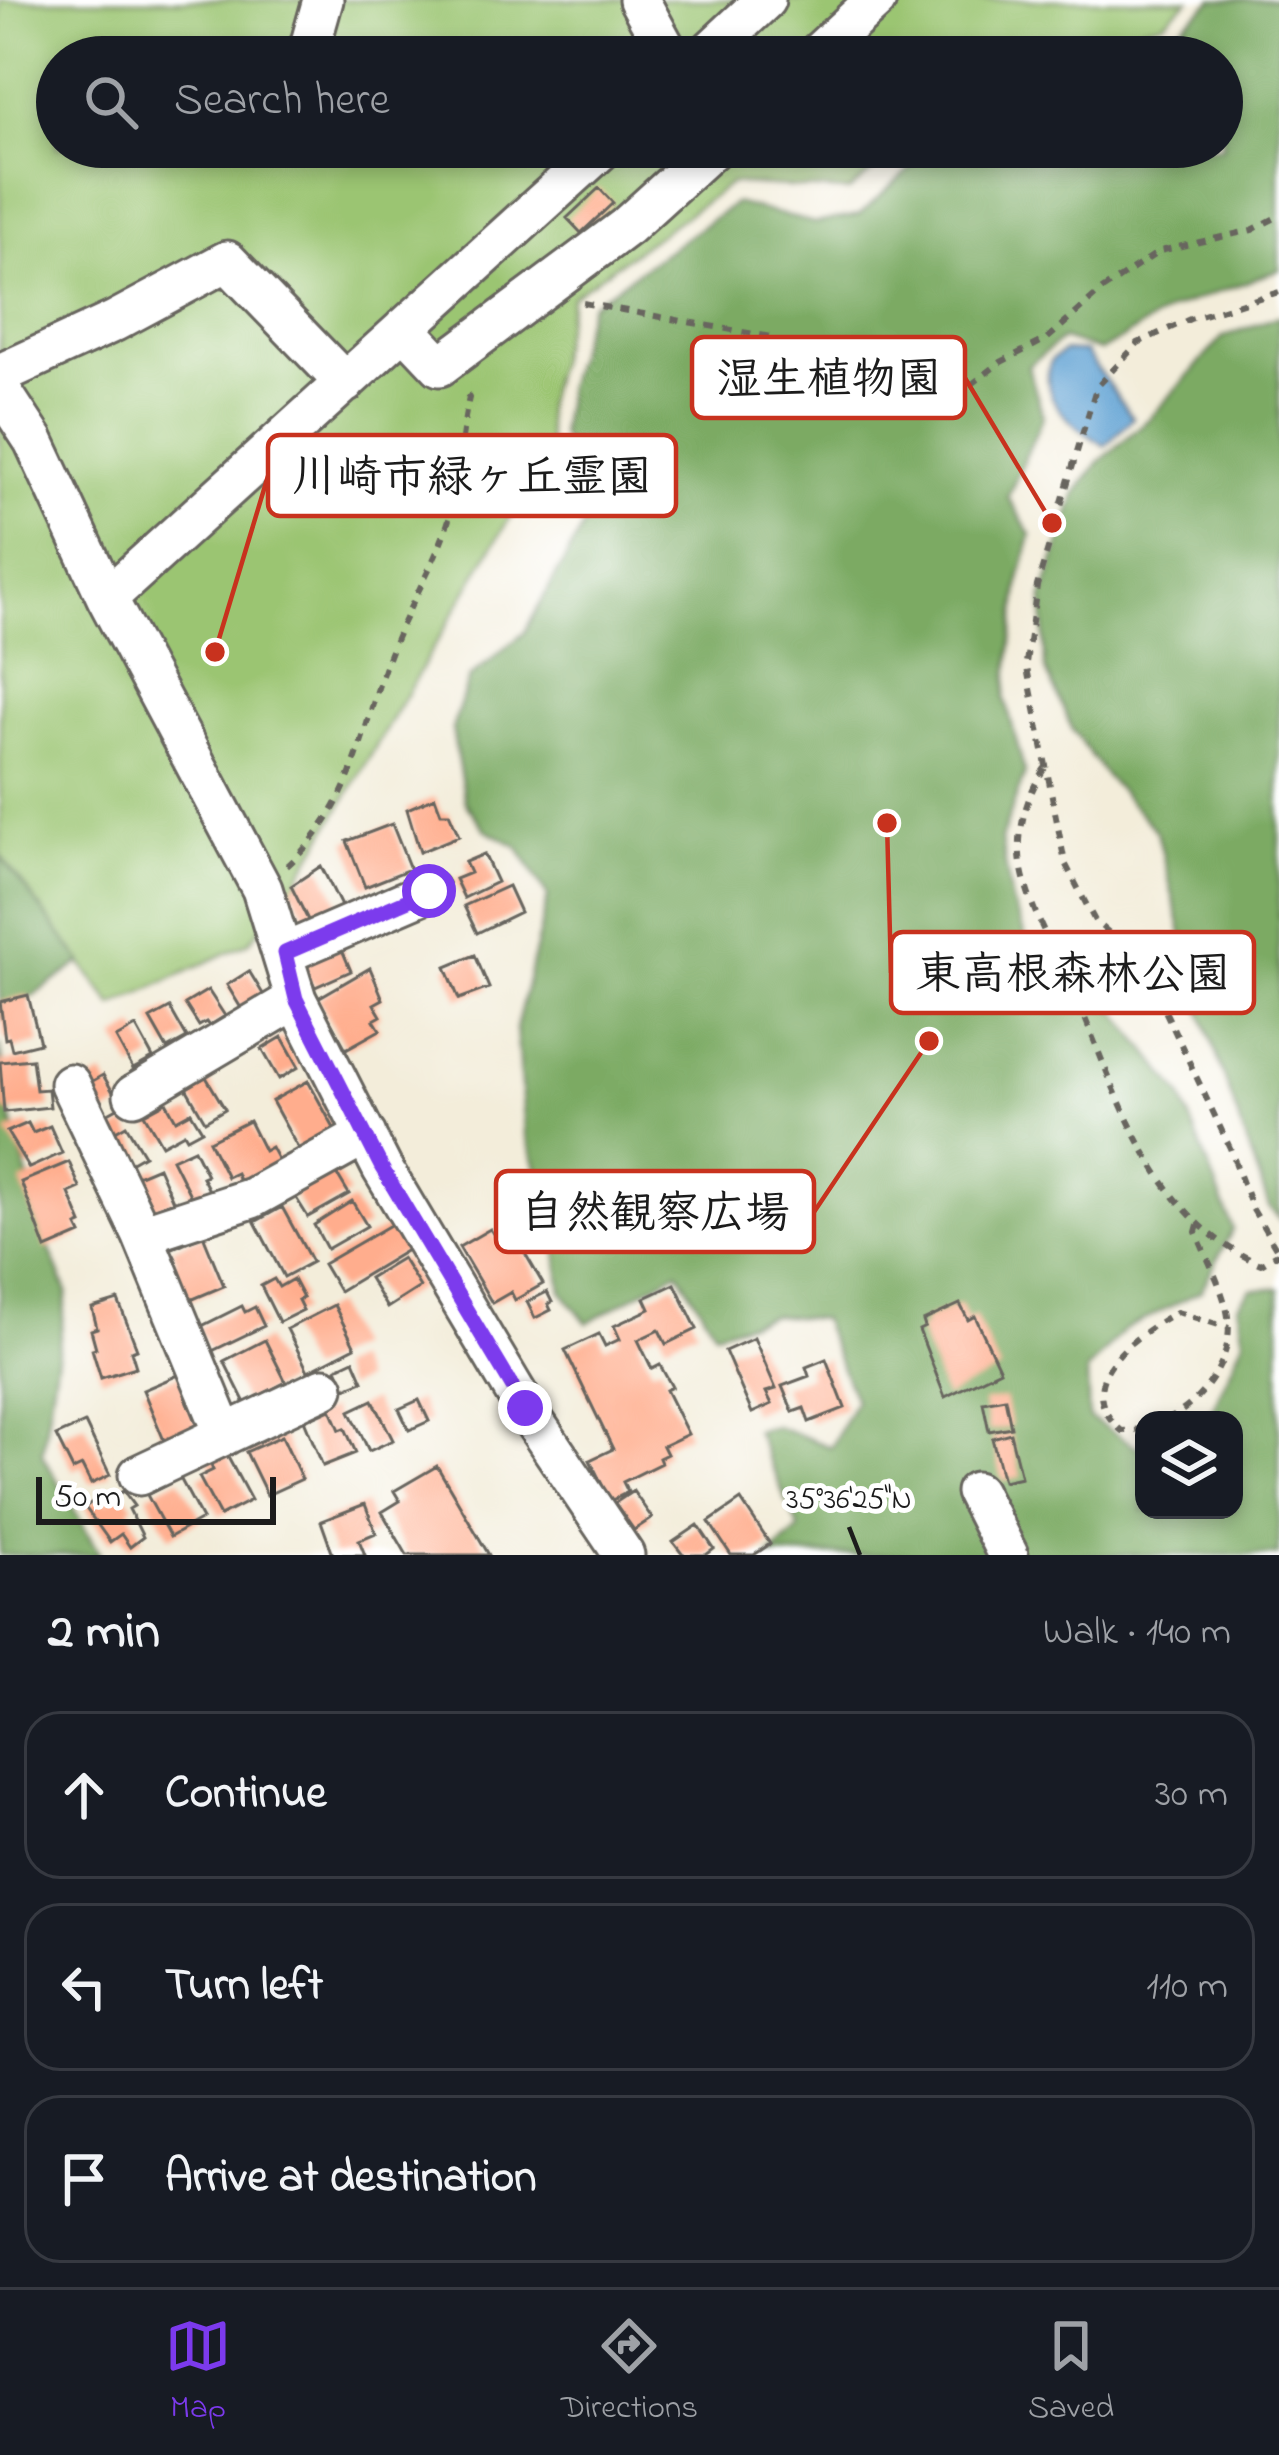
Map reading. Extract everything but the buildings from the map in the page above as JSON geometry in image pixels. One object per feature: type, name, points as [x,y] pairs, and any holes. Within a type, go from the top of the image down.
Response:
[{"type":"street","points":[[313,36],[323,0]]},
{"type":"street","points":[[639,0],[659,36]]},
{"type":"street","points":[[726,36],[765,0]]},
{"type":"street","points":[[837,36],[876,0]]},
{"type":"street","points":[[107,598],[581,168]]},
{"type":"street","points":[[404,328],[440,366],[626,227],[692,168]]},
{"type":"street","points":[[0,374],[115,321],[227,261],[345,383]]},
{"type":"street","points":[[0,389],[34,441],[107,598],[262,889],[296,999],[382,1168],[525,1408],[624,1555]]},
{"type":"street","points":[[285,953],[429,891]]},
{"type":"street","points":[[134,1095],[296,999]]},
{"type":"street","points":[[70,1084],[142,1234],[225,1435]]},
{"type":"street","points":[[142,1234],[252,1198],[366,1135]]},
{"type":"street","points":[[139,1475],[323,1388]]},
{"type":"street","points":[[976,1492],[1008,1555]]},
{"type":"path","points":[[584,303],[771,337],[800,397],[947,396],[964,391],[1001,362],[1047,339],[1102,290],[1160,250],[1252,230],[1279,215]]},
{"type":"path","points":[[1045,768],[1030,789],[1020,861],[1035,914],[1156,1174],[1199,1221],[1242,1256],[1261,1264],[1279,1253],[1252,1208],[1230,1148],[1159,998],[1131,951],[1096,921],[1065,863],[1025,663],[1037,586],[1096,388],[1138,343],[1190,319],[1279,292]]},
{"type":"path","points":[[262,889],[317,839],[341,795],[362,746],[375,691],[454,502],[469,398],[456,377],[440,366]]},
{"type":"path","points":[[1180,1411],[1202,1395],[1220,1364],[1229,1328],[1196,1232],[1199,1221]]},
{"type":"path","points":[[1135,1430],[1122,1431],[1107,1418],[1098,1391],[1101,1376],[1150,1327],[1177,1312],[1229,1328]]},
{"type":"green space","points":[[0,0],[1189,0],[1164,22],[1108,36],[36,36],[36,168],[876,168],[849,191],[731,183],[572,296],[545,408],[549,450],[292,890],[248,943],[113,1006],[0,855]]},
{"type":"green space","points":[[1213,0],[1279,0],[1279,270],[1172,309],[1100,351],[1062,339],[1028,366],[1043,416],[1008,497],[1031,535],[1020,580],[1005,698],[1025,773],[1001,840],[1012,902],[1037,966],[1085,971],[1181,1095],[1233,1229],[1201,1291],[1124,1330],[1087,1371],[1089,1418],[1135,1446],[1135,1519],[1243,1519],[1243,1411],[1209,1411],[1244,1339],[1238,1305],[1251,1289],[1279,1288],[1279,1555],[771,1555],[799,1529],[755,1430],[776,1426],[831,1447],[855,1400],[821,1319],[772,1315],[715,1332],[678,1271],[587,1323],[562,1292],[552,1212],[525,1132],[516,1028],[548,897],[518,847],[485,829],[465,802],[452,729],[469,678],[524,633],[593,509],[583,471],[560,435],[566,385],[590,305],[735,203],[815,223],[859,215],[911,168],[1243,168],[1243,36],[1162,36],[1178,30]]},
{"type":"green space","points":[[1279,316],[1279,1219],[1269,1207],[1201,1010],[1157,832],[1105,775],[1072,729],[1045,668],[1043,597],[1076,493],[1098,463],[1152,416],[1223,337]]},
{"type":"green space","points":[[0,855],[82,962],[0,1019]]},
{"type":"green space","points":[[0,1044],[10,1113],[45,1238],[67,1292],[42,1454],[100,1555],[0,1555]]},
{"type":"water","points":[[1064,351],[1085,352],[1133,418],[1105,446],[1071,421],[1054,400],[1048,375],[1051,360]]},
{"type":"place","name":"湿生植物園","points":[[1052,523]]},
{"type":"place","name":"川崎市緑ヶ丘霊園","points":[[215,652]]},
{"type":"place","name":"東高根森林公園","points":[[887,823]]},
{"type":"place","name":"自然観察広場","points":[[929,1041]]},
{"type":"route","points":[[429,891],[285,953],[296,999],[382,1168],[525,1408]]}]
